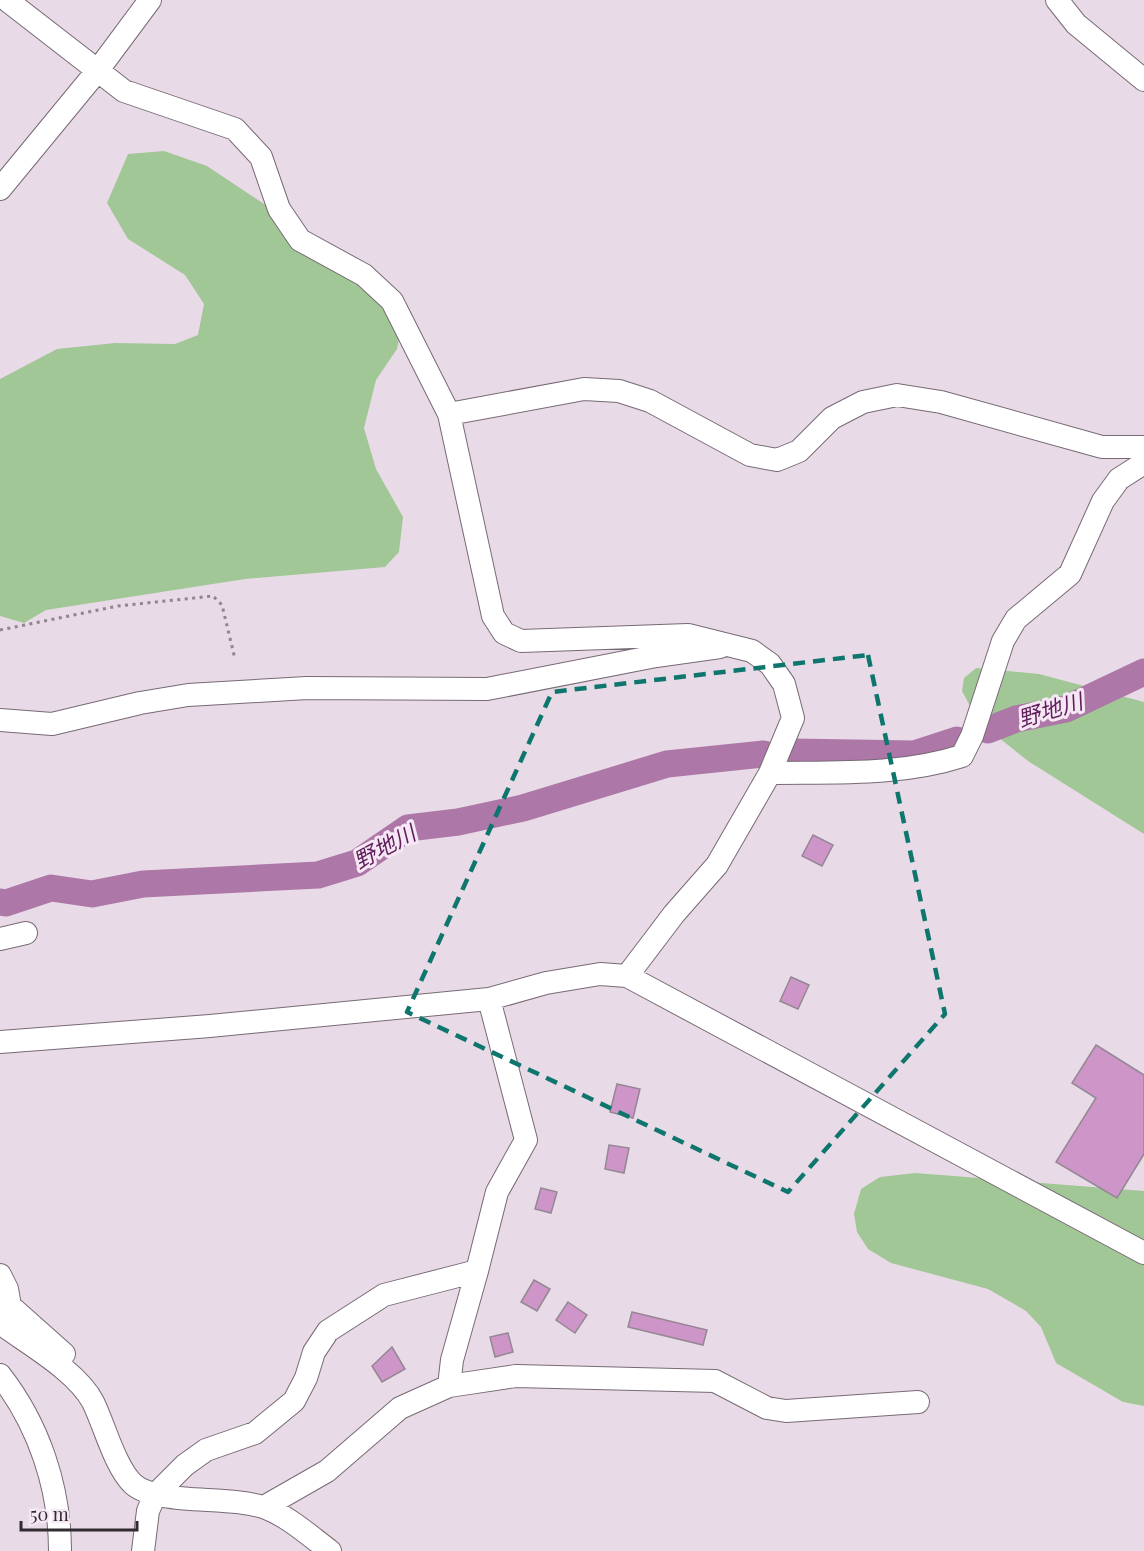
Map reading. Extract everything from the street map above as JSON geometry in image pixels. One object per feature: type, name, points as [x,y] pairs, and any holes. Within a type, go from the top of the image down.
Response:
[{"type":"street","points":[[0,189],[98,70],[150,0]]},
{"type":"street","points":[[1057,0],[1076,24],[1143,78]]},
{"type":"street","points":[[8,1],[124,91],[235,129],[261,157],[279,209],[300,240],[364,275],[392,301],[449,414],[493,616],[504,633],[521,641],[688,635],[752,651],[770,664],[784,684],[792,718],[770,773],[717,865],[674,914],[627,976]]},
{"type":"street","points":[[449,414],[584,389],[619,391],[650,401],[750,455],[777,460],[799,451],[832,418],[863,402],[897,395],[941,402],[1102,447],[1144,447]]},
{"type":"street","points":[[770,773],[894,770],[934,765],[962,756],[972,736],[1004,641],[1016,619],[1070,574],[1103,501],[1119,479],[1144,462]]},
{"type":"street","points":[[0,720],[52,724],[140,703],[188,695],[307,688],[487,689],[656,656],[728,646]]},
{"type":"street","points":[[0,939],[26,933]]},
{"type":"street","points":[[0,1042],[210,1026],[489,999],[546,983],[589,976],[627,976],[1144,1253]]},
{"type":"street","points":[[449,1386],[452,1360],[497,1192],[526,1140],[489,999]]},
{"type":"street","points":[[143,1551],[148,1511],[155,1495],[185,1465],[206,1450],[255,1433],[294,1401],[306,1378],[314,1352],[328,1331],[384,1295],[477,1271]]},
{"type":"street","points":[[0,1275],[7,1289],[3,1309],[92,1400],[111,1446],[133,1483],[155,1495],[212,1498],[264,1508],[281,1515],[330,1551]]},
{"type":"street","points":[[0,1375],[20,1401],[47,1462],[60,1532],[60,1551]]},
{"type":"street","points":[[264,1508],[327,1471],[400,1408],[449,1386],[516,1376],[704,1381],[715,1382],[767,1408],[786,1411],[918,1402]]},
{"type":"path","points":[[0,630],[118,606],[213,596],[222,605],[235,659]]},
{"type":"highlighted area","points":[[868,655],[945,1014],[788,1192],[407,1012],[552,692]]},
{"type":"green space","points":[[164,151],[207,166],[366,272],[404,312],[397,349],[376,380],[364,428],[376,469],[403,517],[399,552],[385,567],[245,579],[46,610],[24,623],[0,616],[0,379],[57,349],[115,343],[175,344],[198,335],[204,304],[185,275],[128,239],[107,203],[128,154]]},
{"type":"green space","points":[[976,668],[1039,674],[1144,702],[1144,834],[1028,761],[978,721],[962,691],[964,678]]},
{"type":"green space","points":[[915,1173],[1144,1191],[1144,1406],[1123,1402],[1056,1363],[1041,1327],[1026,1311],[988,1289],[891,1263],[868,1249],[857,1232],[854,1214],[861,1189],[880,1177]]},
{"type":"building","points":[[813,835],[833,845],[822,866],[802,856]]},
{"type":"building","points":[[791,977],[809,985],[798,1009],[780,1001]]},
{"type":"building","points":[[1096,1045],[1144,1075],[1144,1154],[1117,1198],[1056,1162],[1096,1098],[1072,1083]]},
{"type":"building","points":[[617,1084],[640,1089],[633,1118],[610,1112]]},
{"type":"building","points":[[609,1145],[629,1148],[624,1173],[605,1169]]},
{"type":"building","points":[[541,1188],[557,1192],[551,1213],[535,1209]]},
{"type":"building","points":[[534,1280],[550,1289],[537,1311],[521,1302]]},
{"type":"building","points":[[568,1302],[587,1315],[575,1333],[556,1320]]},
{"type":"building","points":[[632,1312],[707,1330],[703,1345],[628,1327]]},
{"type":"building","points":[[508,1333],[513,1352],[495,1357],[490,1337]]},
{"type":"building","points":[[392,1347],[405,1369],[382,1382],[372,1366]]},
{"type":"waterway","name":"野地川","points":[[988,730],[1016,719],[1066,709],[1144,672]]},
{"type":"waterway","name":"野地川","points":[[793,752],[914,754],[957,740]]},
{"type":"waterway","name":"野地川","points":[[0,902],[6,903],[51,888],[92,894],[143,884],[318,875],[357,863],[408,828],[458,822],[523,808],[667,764],[764,754]]}]
